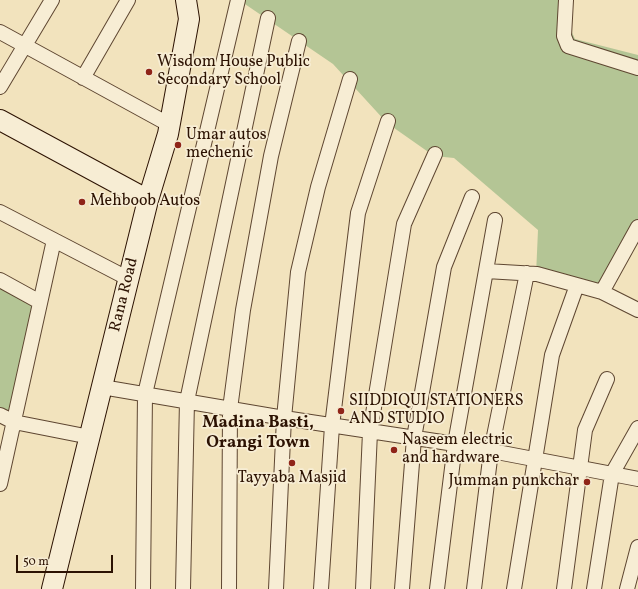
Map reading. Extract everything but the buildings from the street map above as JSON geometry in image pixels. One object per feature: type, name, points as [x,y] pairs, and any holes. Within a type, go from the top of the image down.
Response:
[{"type":"street","points":[[0,87],[52,0]]},
{"type":"street","points":[[83,78],[128,0]]},
{"type":"street","points":[[143,589],[145,394],[238,0]]},
{"type":"street","points":[[566,0],[564,36],[568,46],[638,68]]},
{"type":"street","name":"Rana Road","points":[[52,589],[148,200],[170,125],[189,19],[182,2]]},
{"type":"street","points":[[183,589],[187,401],[268,18]]},
{"type":"street","points":[[0,32],[170,125]]},
{"type":"street","points":[[229,589],[230,409],[243,310],[270,164],[299,41]]},
{"type":"street","points":[[276,589],[284,418],[298,272],[318,188],[350,79]]},
{"type":"street","points":[[0,120],[148,200]]},
{"type":"street","points":[[321,589],[332,426],[358,213],[388,121]]},
{"type":"street","points":[[363,589],[370,432],[404,224],[435,154]]},
{"type":"street","points":[[402,589],[414,438],[444,266],[472,197]]},
{"type":"street","points":[[0,212],[129,279]]},
{"type":"street","points":[[437,589],[455,444],[495,220]]},
{"type":"street","points":[[602,292],[638,227]]},
{"type":"street","points":[[0,484],[54,240]]},
{"type":"street","points":[[486,271],[537,274],[602,292],[638,310]]},
{"type":"street","points":[[474,589],[491,451],[527,273]]},
{"type":"street","points":[[0,280],[40,302]]},
{"type":"street","points":[[514,589],[552,355],[577,285]]},
{"type":"street","points":[[564,589],[585,430],[606,379]]},
{"type":"street","points":[[102,386],[332,426],[455,444],[638,479]]},
{"type":"street","points":[[0,414],[14,422],[90,437]]},
{"type":"street","points":[[594,589],[612,474],[638,428]]},
{"type":"street","points":[[627,589],[638,547]]},
{"type":"green space","points":[[239,0],[560,0],[560,6],[575,39],[638,55],[638,226],[601,293],[536,275],[538,230],[454,158],[434,156],[387,123],[333,64]]},
{"type":"green space","points":[[0,280],[40,302],[15,416],[0,408]]},
{"type":"place","name":"Wisdom House Public Secondary School","points":[[149,72]]},
{"type":"place","name":"Umar autos mechenic","points":[[178,145]]},
{"type":"place","name":"Mehboob Autos","points":[[82,202]]},
{"type":"place","name":"SIIDDIQUI STATIONERS AND STUDIO","points":[[341,411]]},
{"type":"place","name":"Naseem electric and hardware","points":[[394,450]]},
{"type":"place","name":"Tayyaba Masjid","points":[[292,463]]},
{"type":"place","name":"Jumman punkchar","points":[[587,482]]},
{"type":"district","name":"Madina Basti, Orangi Town","points":[[258,434]]}]
